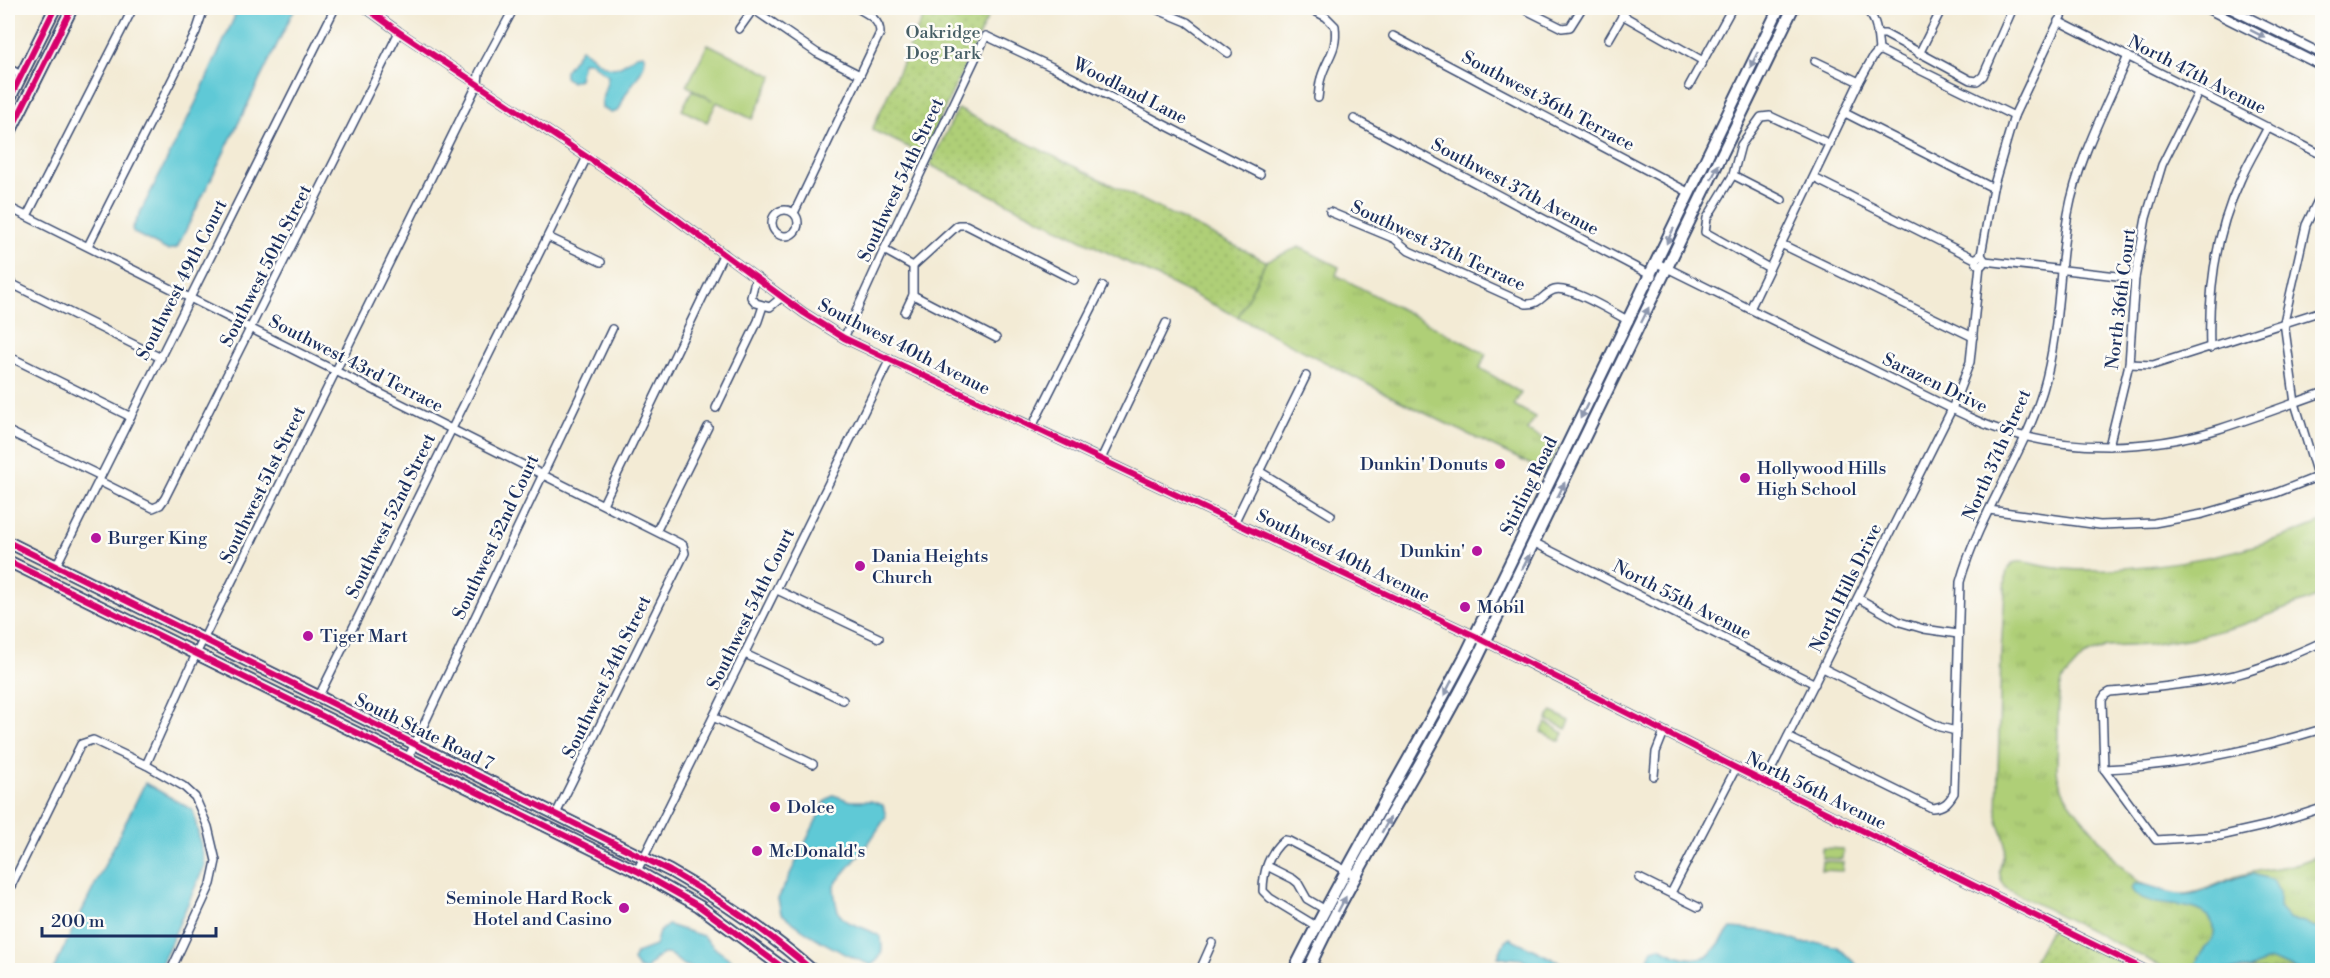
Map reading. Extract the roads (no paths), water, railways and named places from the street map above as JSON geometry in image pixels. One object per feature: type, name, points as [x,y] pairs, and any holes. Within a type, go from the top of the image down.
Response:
[{"type":"main road","points":[[8,102],[55,8]]},
{"type":"main road","points":[[8,136],[72,8]]},
{"type":"main road","name":"Stirling Road","points":[[1293,970],[1345,870],[1438,707],[1475,636],[1779,8]]},
{"type":"main road","name":"Stirling Road","points":[[1310,967],[1357,876],[1441,729],[1486,641],[1793,8]]},
{"type":"main road","points":[[1531,520],[1535,543]]},
{"type":"main road","name":"South State Road 7","points":[[8,542],[644,857],[738,912],[812,970]]},
{"type":"main road","name":"South State Road 7","points":[[8,561],[638,871],[709,913],[786,970]]},
{"type":"main road","points":[[30,571],[45,572],[56,566]]},
{"type":"main road","points":[[50,582],[61,576],[75,575]]},
{"type":"street","points":[[27,216],[133,8]]},
{"type":"street","points":[[88,246],[196,32],[204,8]]},
{"type":"street","name":"Southwest 49th Court","points":[[56,566],[335,8]]},
{"type":"street","name":"Southwest 40th Avenue","points":[[366,8],[587,157],[724,253],[782,297],[844,338],[1475,636]]},
{"type":"street","name":"Southwest 51st Street","points":[[146,765],[197,652],[478,83],[479,73],[514,8]]},
{"type":"street","points":[[740,29],[754,8],[818,53],[860,75]]},
{"type":"street","points":[[794,213],[880,33],[880,26],[876,20],[857,8]]},
{"type":"street","points":[[1153,8],[1187,22],[1228,52]]},
{"type":"street","points":[[1310,8],[1326,17],[1335,26],[1336,36],[1333,55],[1321,77],[1318,98]]},
{"type":"street","points":[[1522,8],[1562,28],[1570,27],[1582,8]]},
{"type":"street","points":[[1609,39],[1627,8]]},
{"type":"street","points":[[1750,309],[1859,82],[1879,50],[1876,22],[1870,12],[1862,8]]},
{"type":"street","points":[[1919,54],[1942,8]]},
{"type":"street","points":[[1877,34],[1885,34],[1970,81],[1977,81],[1983,76],[2013,8]]},
{"type":"street","name":"North Hills Drive","points":[[1765,782],[1952,409],[1970,362],[1980,260],[1993,188],[2014,116],[2065,8]]},
{"type":"street","points":[[2206,8],[2322,66]]},
{"type":"street","points":[[2229,8],[2322,54]]},
{"type":"street","points":[[1689,86],[1729,9]]},
{"type":"street","points":[[1622,15],[1703,61]]},
{"type":"street","name":"North 47th Avenue","points":[[2058,21],[2322,155]]},
{"type":"street","name":"Southwest 50th Street","points":[[100,479],[153,508],[160,505],[165,498],[399,32]]},
{"type":"street","name":"Woodland Lane","points":[[986,36],[1260,174]]},
{"type":"street","name":"Southwest 54th Street","points":[[844,338],[986,36]]},
{"type":"street","name":"Southwest 36th Terrace","points":[[1393,36],[1690,193]]},
{"type":"street","points":[[1879,50],[2014,116]]},
{"type":"street","name":"North 37th Street","points":[[1788,737],[1932,808],[1940,807],[1948,802],[1954,793],[1960,582],[1966,560],[2026,437],[2044,389],[2052,350],[2068,211],[2086,154],[2128,56]]},
{"type":"street","points":[[1815,61],[1859,82]]},
{"type":"street","points":[[8,68],[21,75]]},
{"type":"street","name":"North 36th Court","points":[[2109,446],[2129,364],[2135,278],[2146,218],[2163,165],[2198,93]]},
{"type":"street","points":[[1845,113],[1993,188]]},
{"type":"street","points":[[1769,268],[1705,232],[1707,218],[1733,175],[1741,144],[1761,117],[1770,116],[1830,144]]},
{"type":"street","name":"Southwest 37th Avenue","points":[[1354,119],[1662,281]]},
{"type":"street","points":[[2210,348],[2209,317],[2214,270],[2225,221],[2240,181],[2268,127]]},
{"type":"street","name":"Southwest 52nd Street","points":[[319,696],[587,157]]},
{"type":"street","points":[[1733,175],[1782,200]]},
{"type":"street","points":[[1814,178],[1980,260],[2135,278]]},
{"type":"street","points":[[2322,192],[2306,225],[2284,322],[2295,403],[2320,476],[2322,491]]},
{"type":"street","name":"Southwest 43rd Terrace","points":[[8,207],[657,530],[683,545],[685,553]]},
{"type":"street","name":"Southwest 37th Terrace","points":[[1330,212],[1395,239],[1409,252],[1526,304],[1534,304],[1553,290],[1565,289],[1629,321]]},
{"type":"street","points":[[905,312],[913,296],[913,266],[958,225],[966,225],[1074,280]]},
{"type":"street","points":[[548,237],[601,262]]},
{"type":"street","points":[[1781,244],[1974,337]]},
{"type":"street","points":[[884,250],[913,266]]},
{"type":"street","points":[[603,504],[724,253]]},
{"type":"street","name":"Sarazen Drive","points":[[1657,263],[1952,409],[1996,428],[2055,443],[2109,446],[2181,439],[2218,430],[2322,393]]},
{"type":"street","points":[[756,277],[751,297],[756,303],[770,307],[782,297]]},
{"type":"street","points":[[8,282],[160,358]]},
{"type":"street","points":[[1032,427],[1103,286]]},
{"type":"street","points":[[913,296],[996,338]]},
{"type":"street","points":[[716,408],[763,306]]},
{"type":"street","points":[[2129,364],[2153,365],[2322,311]]},
{"type":"street","points":[[1101,459],[1166,323]]},
{"type":"street","name":"Southwest 52nd Court","points":[[408,758],[612,329]]},
{"type":"street","points":[[8,356],[131,417]]},
{"type":"street","name":"Southwest 54th Court","points":[[638,871],[890,359]]},
{"type":"street","points":[[1235,521],[1306,376]]},
{"type":"street","points":[[657,530],[708,427]]},
{"type":"street","points":[[8,431],[100,479]]},
{"type":"street","points":[[1259,471],[1331,515]]},
{"type":"street","points":[[1989,510],[2100,525],[2154,523],[2203,514],[2276,493],[2320,476]]},
{"type":"street","name":"North 55th Avenue","points":[[1535,543],[1815,684]]},
{"type":"street","name":"Southwest 54th Street","points":[[556,814],[685,553]]},
{"type":"street","points":[[777,590],[879,638]]},
{"type":"street","points":[[1858,598],[1900,622],[1924,629],[1958,634]]},
{"type":"street","name":"North 56th Avenue","points":[[1475,636],[2145,970]]},
{"type":"street","points":[[2322,642],[2284,659],[2236,674],[2176,686],[2110,692],[2104,695],[2102,700],[2104,769],[2156,840],[2220,836],[2270,825],[2322,808]]},
{"type":"street","points":[[745,654],[843,700]]},
{"type":"street","points":[[1823,668],[1940,727],[1956,731]]},
{"type":"street","points":[[715,718],[813,764]]},
{"type":"street","points":[[2104,769],[2166,765],[2219,757],[2322,729]]},
{"type":"street","points":[[1654,776],[1656,752],[1665,732]]},
{"type":"street","points":[[8,892],[81,744],[93,740],[146,765],[183,786],[195,797],[208,827],[216,861],[211,884],[171,970]]},
{"type":"street","points":[[1671,893],[1736,768]]},
{"type":"street","points":[[1316,926],[1270,898],[1263,891],[1263,878],[1273,852],[1284,840],[1357,876]]},
{"type":"street","points":[[1267,866],[1293,879],[1298,883],[1307,899],[1324,909]]},
{"type":"street","points":[[1639,878],[1698,907]]},
{"type":"street","points":[[1200,970],[1212,943]]},
{"type":"street","points":[[1310,967],[1323,970]]},
{"type":"water","points":[[236,8],[295,8],[177,248],[167,250],[134,233],[132,229],[196,102],[234,18]]},
{"type":"water","points":[[581,49],[603,65],[614,68],[636,55],[644,54],[641,72],[626,93],[618,111],[611,113],[602,108],[608,76],[590,62],[583,62],[579,79],[571,82],[565,77],[565,71]]},
{"type":"water","points":[[145,783],[193,810],[205,865],[164,958],[158,970],[53,970]]},
{"type":"water","points":[[833,795],[851,801],[871,801],[883,805],[886,817],[866,847],[834,885],[835,900],[842,917],[881,937],[881,953],[878,960],[871,965],[824,943],[781,913],[778,899],[825,802]]},
{"type":"water","points":[[2253,874],[2273,880],[2279,892],[2279,908],[2290,920],[2305,922],[2314,928],[2318,927],[2322,918],[2322,970],[2298,970],[2271,960],[2251,969],[2197,970],[2198,958],[2213,937],[2214,931],[2213,924],[2206,915],[2185,907],[2147,901],[2137,896],[2131,888],[2134,884],[2141,884],[2175,894],[2190,894]]},
{"type":"water","points":[[668,925],[703,936],[716,949],[745,970],[699,969],[684,965],[670,955],[664,954],[656,958],[646,970],[639,969],[633,961],[636,953],[655,946],[659,932]]},
{"type":"water","points":[[1731,928],[1767,931],[1802,943],[1821,943],[1838,947],[1862,970],[1644,970],[1652,949],[1660,947],[1677,955],[1691,958],[1704,957],[1713,951]]},
{"type":"water","points":[[1510,938],[1575,970],[1540,970],[1521,959],[1498,957],[1505,941]]},
{"type":"place","name":"Dunkin' Donuts","points":[[1500,464]]},
{"type":"place","name":"Hollywood Hills High School","points":[[1745,478]]},
{"type":"place","name":"Burger King","points":[[96,538]]},
{"type":"place","name":"Dunkin'","points":[[1477,551]]},
{"type":"place","name":"Dania Heights Church","points":[[860,566]]},
{"type":"place","name":"Mobil","points":[[1465,607]]},
{"type":"place","name":"Tiger Mart","points":[[308,636]]},
{"type":"place","name":"Dolce","points":[[775,807]]},
{"type":"place","name":"McDonald's","points":[[757,851]]},
{"type":"place","name":"Seminole Hard Rock Hotel and Casino","points":[[624,908]]},
{"type":"park label","name":"Oakridge Dog Park","points":[[943,42]]}]
